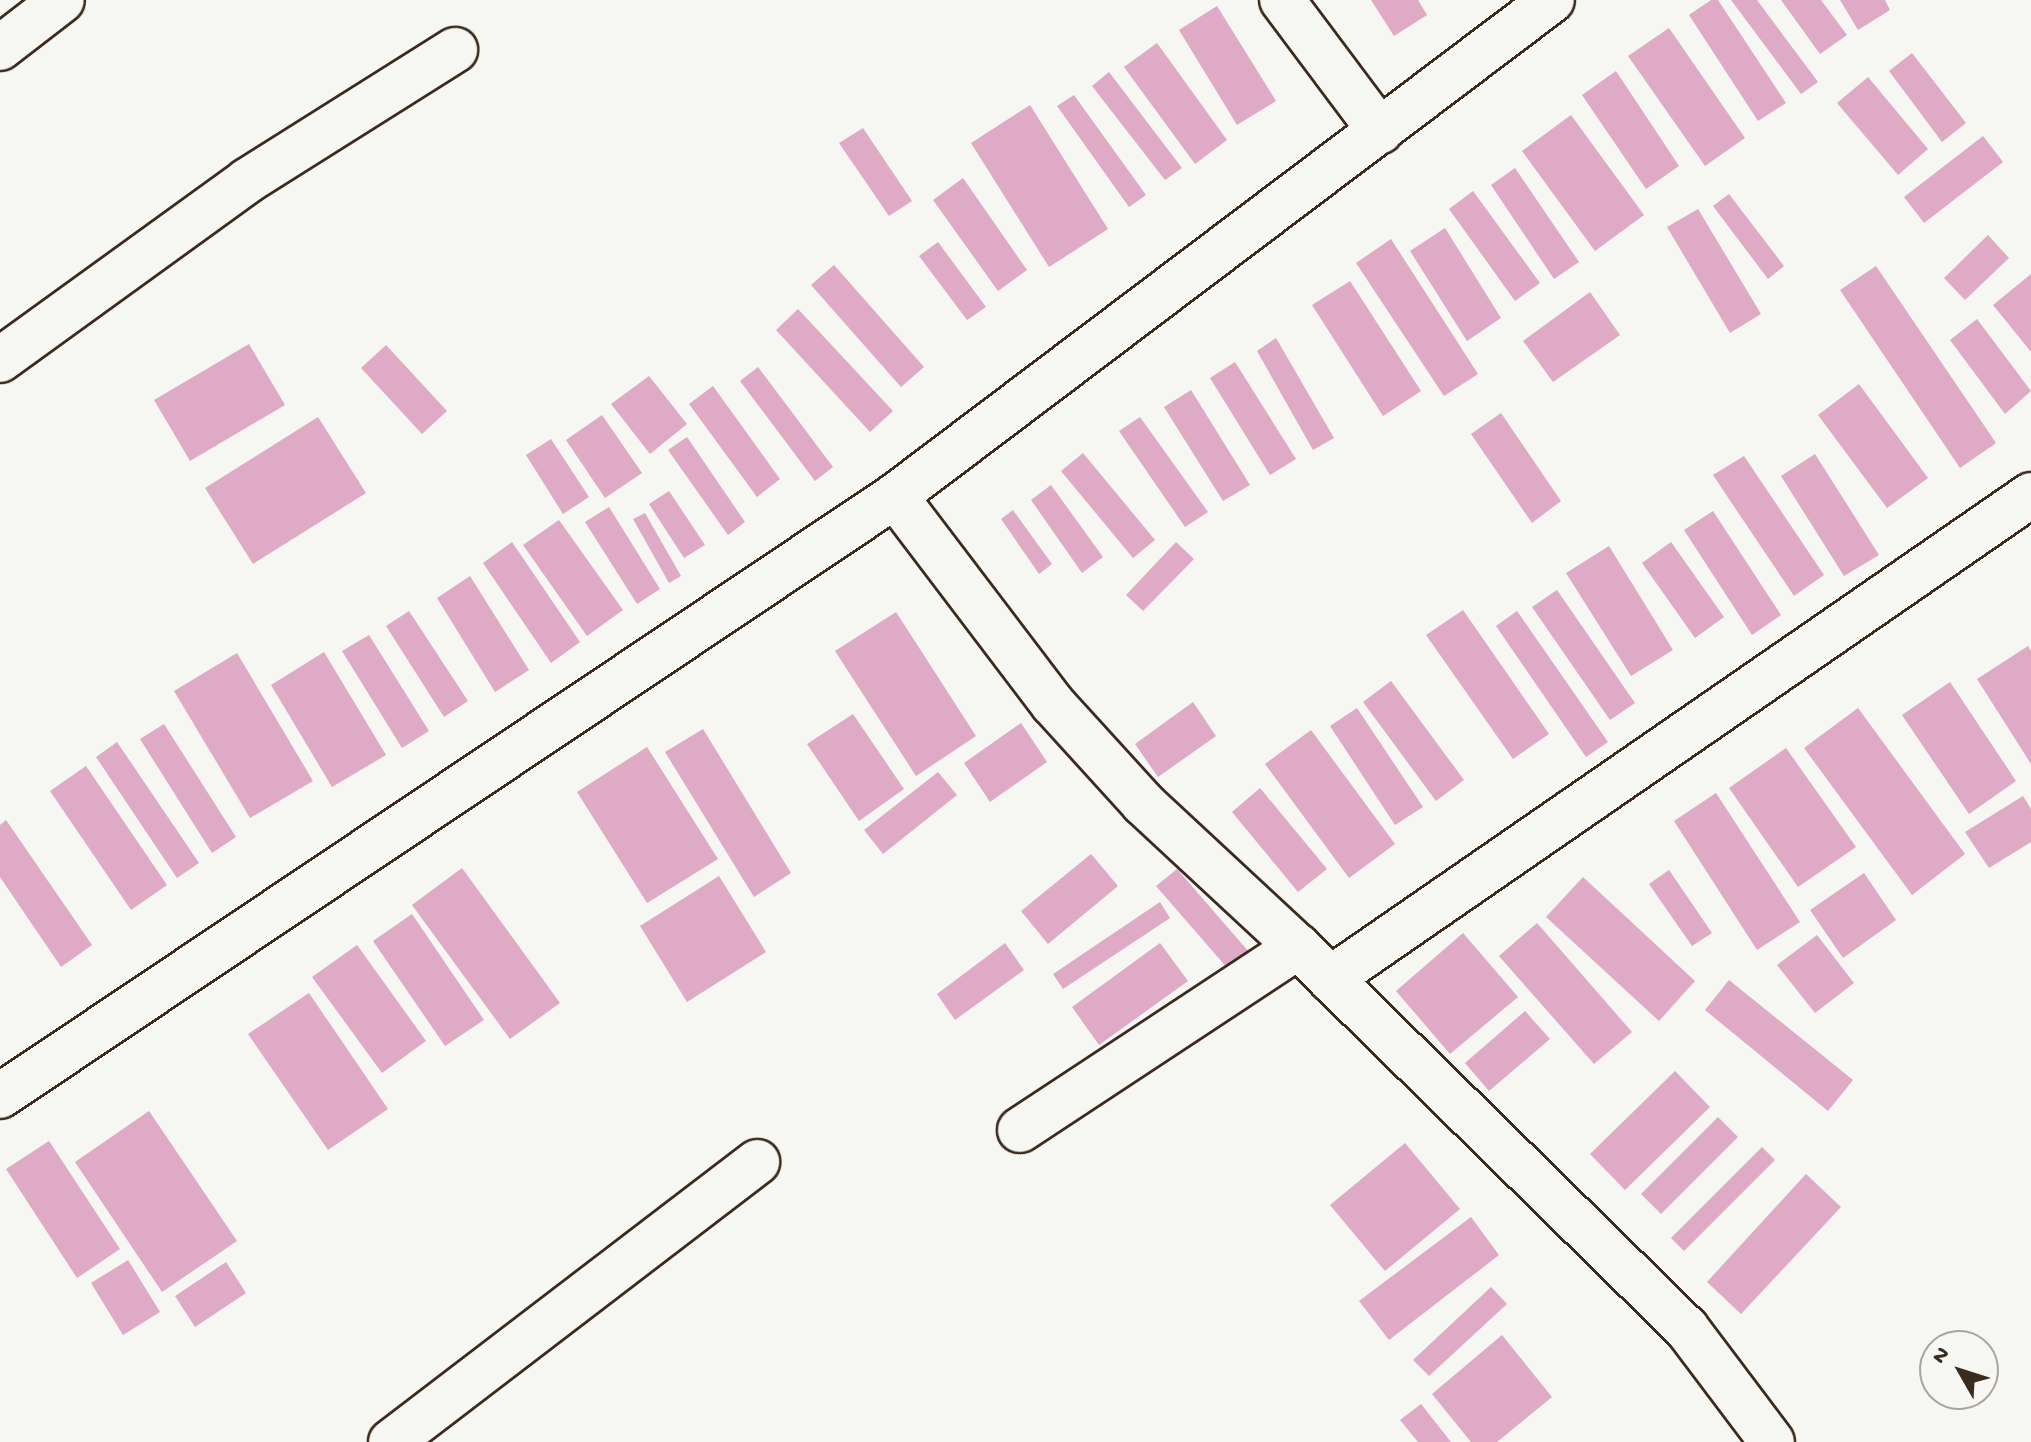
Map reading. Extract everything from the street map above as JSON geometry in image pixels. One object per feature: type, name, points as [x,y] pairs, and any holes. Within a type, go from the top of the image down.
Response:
[{"type":"street","points":[[0,48],[62,0]]},
{"type":"street","points":[[1282,0],[1380,131]]},
{"type":"street","points":[[0,1096],[895,496],[1552,0]]},
{"type":"street","points":[[0,360],[247,181],[455,50]]},
{"type":"street","points":[[1330,979],[2031,495]]},
{"type":"street","points":[[895,496],[1063,715],[1143,803],[1298,947],[1687,1329],[1772,1442]]},
{"type":"street","points":[[1020,1130],[1298,947]]},
{"type":"street","points":[[391,1442],[757,1162]]},
{"type":"building","points":[[1371,0],[1418,0],[1427,15],[1394,36]]},
{"type":"building","points":[[1711,0],[1718,0],[1786,103],[1758,121],[1689,15]]},
{"type":"building","points":[[1731,0],[1757,0],[1818,82],[1801,94]]},
{"type":"building","points":[[1781,0],[1821,0],[1847,35],[1820,54]]},
{"type":"building","points":[[1840,0],[1885,0],[1890,10],[1858,30]]},
{"type":"building","points":[[1217,6],[1276,101],[1237,125],[1179,30]]},
{"type":"building","points":[[1669,28],[1745,138],[1705,166],[1628,56]]},
{"type":"building","points":[[1157,43],[1227,140],[1195,164],[1124,67]]},
{"type":"building","points":[[1912,53],[1966,123],[1942,142],[1889,71]]},
{"type":"building","points":[[1616,71],[1679,166],[1646,189],[1582,95]]},
{"type":"building","points":[[1109,72],[1182,168],[1165,180],[1092,86]]},
{"type":"building","points":[[1868,77],[1928,149],[1898,175],[1837,103]]},
{"type":"building","points":[[1074,95],[1146,195],[1129,207],[1057,106]]},
{"type":"building","points":[[1030,105],[1108,229],[1049,267],[971,143]]},
{"type":"building","points":[[1571,115],[1644,215],[1595,251],[1522,151]]},
{"type":"building","points":[[863,128],[912,201],[889,216],[839,143]]},
{"type":"building","points":[[1983,136],[2003,162],[1924,223],[1904,197]]},
{"type":"building","points":[[1515,168],[1579,262],[1554,279],[1491,185]]},
{"type":"building","points":[[963,178],[1027,270],[998,291],[933,200]]},
{"type":"building","points":[[1473,191],[1540,283],[1515,301],[1449,209]]},
{"type":"building","points":[[1729,194],[1784,266],[1768,279],[1713,206]]},
{"type":"building","points":[[1698,209],[1761,314],[1730,333],[1667,227]]},
{"type":"building","points":[[1445,228],[1501,318],[1467,341],[1410,251]]},
{"type":"building","points":[[1988,235],[2009,258],[1965,300],[1944,278]]},
{"type":"building","points":[[1391,239],[1478,374],[1444,396],[1356,263]]},
{"type":"building","points":[[938,242],[986,307],[967,320],[919,256]]},
{"type":"building","points":[[834,265],[924,367],[901,387],[811,285]]},
{"type":"building","points":[[1876,266],[1996,443],[1960,468],[1840,290]]},
{"type":"building","points":[[2031,274],[2031,352],[1993,305]]},
{"type":"building","points":[[1350,281],[1421,391],[1383,416],[1312,305]]},
{"type":"building","points":[[1590,292],[1620,335],[1553,382],[1523,341]]},
{"type":"building","points":[[798,309],[893,411],[870,432],[776,330]]},
{"type":"building","points":[[1977,319],[2031,391],[2005,414],[1950,340]]},
{"type":"building","points":[[1276,338],[1334,438],[1313,450],[1257,351]]},
{"type":"building","points":[[249,344],[285,405],[190,461],[154,400]]},
{"type":"building","points":[[386,345],[447,411],[422,434],[361,368]]},
{"type":"building","points":[[1235,362],[1296,459],[1270,475],[1210,378]]},
{"type":"building","points":[[758,367],[833,467],[815,481],[740,381]]},
{"type":"building","points":[[649,376],[687,424],[650,454],[611,404]]},
{"type":"building","points":[[1859,384],[1928,478],[1887,508],[1818,415]]},
{"type":"building","points":[[713,386],[780,479],[757,497],[689,404]]},
{"type":"building","points":[[1191,390],[1250,485],[1223,501],[1164,407]]},
{"type":"building","points":[[1501,413],[1561,501],[1532,523],[1471,434]]},
{"type":"building","points":[[602,415],[642,473],[605,498],[566,440]]},
{"type":"building","points":[[318,417],[366,493],[253,564],[205,488]]},
{"type":"building","points":[[1140,417],[1208,512],[1185,527],[1119,431]]},
{"type":"building","points":[[687,437],[745,522],[728,535],[668,450]]},
{"type":"building","points":[[551,439],[589,497],[563,514],[526,455]]},
{"type":"building","points":[[1083,453],[1155,540],[1133,558],[1061,471]]},
{"type":"building","points":[[1815,454],[1879,555],[1844,576],[1781,476]]},
{"type":"building","points":[[1744,456],[1824,575],[1794,596],[1713,475]]},
{"type":"building","points":[[1051,485],[1103,557],[1082,573],[1031,500]]},
{"type":"building","points":[[669,491],[705,545],[684,558],[649,504]]},
{"type":"building","points":[[609,507],[660,589],[637,604],[585,522]]},
{"type":"building","points":[[1013,510],[1052,564],[1039,574],[1001,519]]},
{"type":"building","points":[[1713,511],[1781,615],[1752,635],[1684,530]]},
{"type":"building","points":[[645,513],[681,576],[669,583],[633,519]]},
{"type":"building","points":[[559,520],[623,610],[587,636],[523,545]]},
{"type":"building","points":[[512,542],[580,642],[551,663],[483,563]]},
{"type":"building","points":[[1176,542],[1194,559],[1143,611],[1126,595]]},
{"type":"building","points":[[1671,542],[1724,617],[1695,638],[1642,563]]},
{"type":"building","points":[[1609,546],[1673,650],[1631,676],[1566,573]]},
{"type":"building","points":[[470,576],[529,670],[495,692],[437,598]]},
{"type":"building","points":[[1557,590],[1635,703],[1610,720],[1532,607]]},
{"type":"building","points":[[1463,610],[1549,734],[1513,759],[1426,635]]},
{"type":"building","points":[[409,611],[468,701],[444,717],[386,626]]},
{"type":"building","points":[[1517,611],[1608,742],[1586,757],[1496,626]]},
{"type":"building","points":[[896,612],[976,736],[916,776],[835,651]]},
{"type":"building","points":[[369,635],[429,731],[402,748],[342,651]]},
{"type":"building","points":[[2028,646],[2031,651],[2031,764],[1977,679]]},
{"type":"building","points":[[324,652],[386,755],[332,787],[271,685]]},
{"type":"building","points":[[237,653],[313,781],[250,818],[174,691]]},
{"type":"building","points":[[1391,681],[1464,780],[1436,801],[1363,702]]},
{"type":"building","points":[[1950,682],[2016,781],[1969,814],[1902,715]]},
{"type":"building","points":[[1193,702],[1216,736],[1158,777],[1135,744]]},
{"type":"building","points":[[1357,708],[1423,807],[1395,825],[1330,726]]},
{"type":"building","points":[[1858,708],[1965,854],[1912,895],[1804,748]]},
{"type":"building","points":[[853,714],[904,789],[859,821],[807,744]]},
{"type":"building","points":[[1021,723],[1047,762],[990,802],[964,763]]},
{"type":"building","points":[[164,724],[236,837],[212,853],[140,739]]},
{"type":"building","points":[[703,729],[791,873],[754,897],[665,752]]},
{"type":"building","points":[[1311,730],[1395,844],[1349,878],[1265,764]]},
{"type":"building","points":[[117,742],[199,863],[177,878],[96,757]]},
{"type":"building","points":[[647,747],[718,859],[647,903],[577,792]]},
{"type":"building","points":[[1786,748],[1856,847],[1798,887],[1729,788]]},
{"type":"building","points":[[86,766],[167,885],[131,910],[50,791]]},
{"type":"building","points":[[938,772],[957,795],[883,854],[864,830]]},
{"type":"building","points":[[1260,788],[1327,869],[1298,892],[1232,812]]},
{"type":"building","points":[[1716,793],[1800,922],[1757,950],[1674,821]]},
{"type":"building","points":[[2023,796],[2031,809],[2031,842],[1989,868],[1965,832]]},
{"type":"building","points":[[6,820],[92,945],[61,967],[0,877],[0,825]]},
{"type":"building","points":[[1091,854],[1118,886],[1048,944],[1021,911]]},
{"type":"building","points":[[462,868],[560,1003],[510,1039],[412,905]]},
{"type":"building","points":[[1177,869],[1249,952],[1229,970],[1156,886]]},
{"type":"building","points":[[1669,870],[1712,933],[1692,946],[1649,884]]},
{"type":"building","points":[[1864,873],[1896,920],[1843,958],[1810,910]]},
{"type":"building","points":[[719,876],[766,952],[687,1002],[640,926]]},
{"type":"building","points":[[1583,877],[1695,981],[1659,1021],[1546,917]]},
{"type":"building","points":[[1160,902],[1170,918],[1063,989],[1053,974]]},
{"type":"building","points":[[412,914],[484,1020],[445,1046],[373,941]]},
{"type":"building","points":[[1537,923],[1632,1032],[1594,1064],[1499,956]]},
{"type":"building","points":[[1463,933],[1518,997],[1450,1054],[1396,991]]},
{"type":"building","points":[[1817,935],[1854,983],[1815,1013],[1777,965]]},
{"type":"building","points":[[1005,943],[1024,970],[955,1020],[937,994]]},
{"type":"building","points":[[1160,943],[1188,981],[1099,1045],[1072,1007]]},
{"type":"building","points":[[357,945],[426,1041],[382,1073],[312,977]]},
{"type":"building","points":[[1729,980],[1853,1080],[1828,1111],[1705,1010]]},
{"type":"building","points":[[309,993],[388,1109],[328,1150],[248,1034]]},
{"type":"building","points":[[1525,1011],[1550,1039],[1489,1091],[1465,1063]]},
{"type":"building","points":[[1675,1071],[1710,1107],[1625,1190],[1590,1154]]},
{"type":"building","points":[[149,1111],[237,1241],[162,1292],[75,1162]]},
{"type":"building","points":[[1718,1117],[1738,1137],[1661,1214],[1641,1194]]},
{"type":"building","points":[[49,1141],[120,1249],[77,1278],[6,1169]]},
{"type":"building","points":[[1405,1143],[1460,1209],[1385,1271],[1330,1205]]},
{"type":"building","points":[[1762,1147],[1775,1160],[1684,1251],[1671,1238]]},
{"type":"building","points":[[1806,1174],[1841,1207],[1741,1314],[1707,1282]]},
{"type":"building","points":[[1471,1217],[1499,1255],[1389,1340],[1359,1301]]},
{"type":"building","points":[[128,1260],[160,1312],[123,1335],[91,1283]]},
{"type":"building","points":[[226,1262],[246,1293],[195,1327],[175,1296]]},
{"type":"building","points":[[1491,1287],[1507,1304],[1429,1376],[1413,1360]]},
{"type":"building","points":[[1502,1335],[1552,1397],[1497,1442],[1471,1442],[1432,1394]]},
{"type":"building","points":[[1421,1404],[1451,1442],[1418,1442],[1400,1420]]}]
